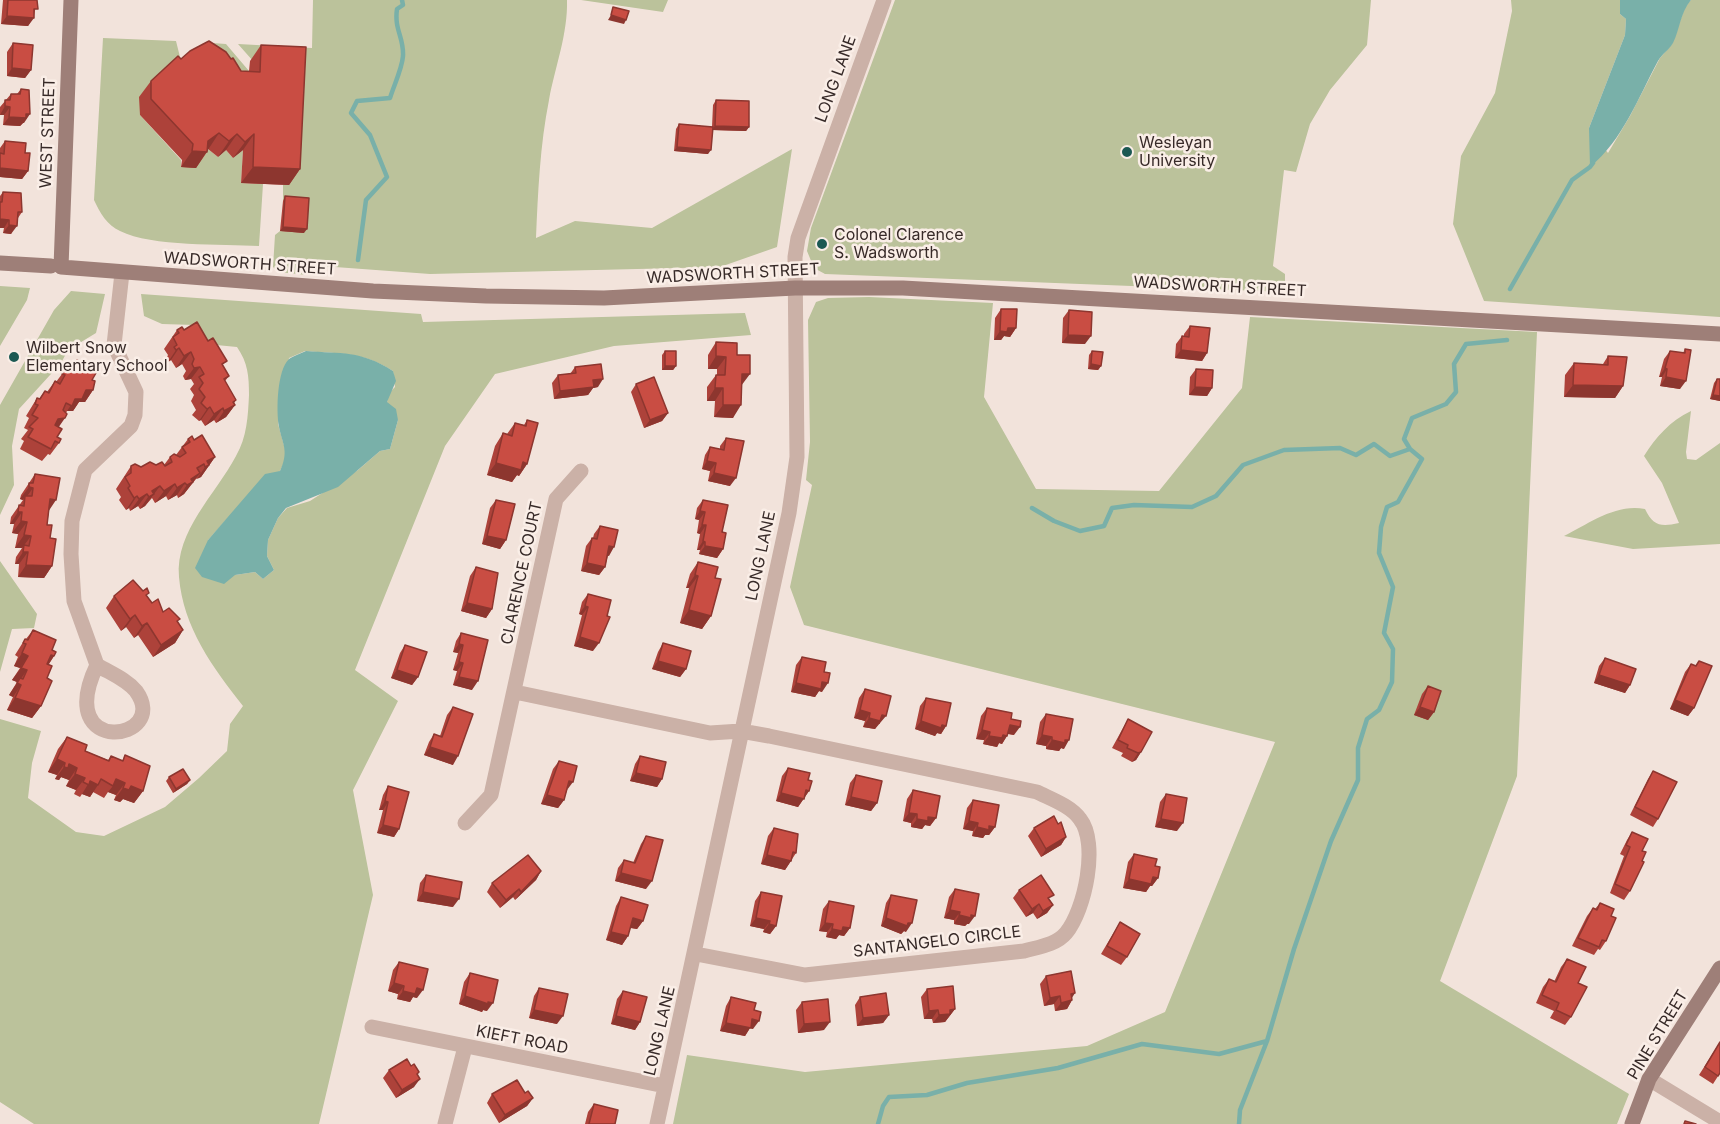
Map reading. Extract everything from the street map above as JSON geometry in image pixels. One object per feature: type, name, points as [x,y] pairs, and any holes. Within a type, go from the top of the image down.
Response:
[{"type":"street","name":"WEST STREET","points":[[56,267],[71,0]]},
{"type":"street","name":"LONG LANE","points":[[657,1124],[696,954],[741,731],[789,513],[797,457],[795,257],[802,222],[884,0]]},
{"type":"street","name":"WADSWORTH STREET","points":[[0,263],[373,291],[486,296],[604,298],[795,288],[903,288],[1720,334]]},
{"type":"street","points":[[97,665],[86,692],[91,720],[96,727],[110,733],[130,730],[140,717],[142,706],[139,697],[127,683],[97,665],[74,601],[71,554],[72,520],[85,470],[131,426],[135,415],[136,392],[114,345],[122,273]]},
{"type":"street","name":"CLARENCE COURT","points":[[465,823],[491,795],[556,499],[581,471]]},
{"type":"street","points":[[514,692],[710,733],[741,731]]},
{"type":"street","name":"SANTANGELO CIRCLE","points":[[696,954],[805,975],[1024,951],[1052,943],[1066,934],[1077,915],[1091,853],[1089,835],[1079,818],[1059,803],[1037,792],[741,731]]},
{"type":"street","name":"PINE STREET","points":[[1632,1124],[1649,1078],[1720,968]]},
{"type":"street","name":"KIEFT ROAD","points":[[372,1028],[665,1086]]},
{"type":"street","points":[[445,1124],[465,1047]]},
{"type":"street","points":[[1649,1078],[1720,1122]]},
{"type":"green space","points":[[313,0],[567,0],[563,38],[543,134],[536,238],[575,221],[652,228],[792,149],[777,247],[720,267],[430,274],[308,265],[307,275],[279,272],[273,267],[275,235],[280,231],[305,232],[283,201],[283,185],[289,185],[253,61],[238,44],[312,48]]},
{"type":"green space","points":[[581,0],[668,0],[663,12]]},
{"type":"green space","name":"Wesleyan University","points":[[895,0],[1371,0],[1367,45],[1330,90],[1310,124],[1296,172],[1284,170],[1273,266],[1285,274],[1285,292],[825,274],[814,268],[807,251],[811,228]]},
{"type":"green space","points":[[1511,0],[1620,0],[1620,14],[1626,19],[1625,35],[1589,128],[1608,153],[1660,58],[1672,44],[1685,7],[1691,0],[1720,0],[1720,317],[1484,301],[1453,224],[1461,156],[1495,93],[1512,11]]},
{"type":"green space","points":[[103,38],[176,41],[182,65],[167,72],[140,97],[140,115],[181,160],[181,167],[208,149],[218,157],[226,150],[233,158],[243,150],[241,183],[263,184],[259,246],[188,244],[150,240],[120,231],[104,218],[94,200]]},
{"type":"green space","points":[[212,43],[226,44],[249,71],[249,88],[206,63]]},
{"type":"green space","points":[[0,286],[30,288],[27,300],[0,346]]},
{"type":"green space","points":[[71,291],[105,294],[96,333],[68,350],[61,363],[19,409],[12,446],[14,485],[0,515],[0,405],[54,310]]},
{"type":"green space","points":[[141,294],[421,314],[423,322],[745,313],[751,335],[614,346],[495,374],[445,446],[355,670],[398,701],[353,790],[373,895],[319,1124],[34,1124],[0,1102],[0,719],[41,731],[32,763],[28,798],[76,832],[104,836],[165,807],[199,778],[227,751],[230,724],[243,706],[211,662],[193,630],[182,595],[179,560],[183,544],[198,514],[228,470],[243,441],[249,403],[247,370],[237,347],[206,344],[195,325],[162,324],[144,316]],"holes":[[[305,351],[340,353],[360,357],[393,371],[395,387],[388,394],[387,403],[398,420],[390,449],[380,451],[358,470],[310,501],[287,508],[278,518],[268,540],[267,556],[274,570],[263,579],[255,572],[235,575],[208,540],[226,520],[280,471],[287,456],[278,424],[289,358]]]},
{"type":"green space","points":[[869,297],[993,303],[984,397],[1036,489],[1159,491],[1242,388],[1250,317],[1537,332],[1517,776],[1440,981],[1629,1094],[1617,1124],[673,1124],[687,1055],[805,1072],[1087,1046],[1165,1012],[1275,742],[804,625],[790,587],[812,485],[806,480],[810,442],[808,320],[816,302],[828,298]]},
{"type":"green space","points":[[1691,411],[1687,459],[1696,460],[1720,443],[1720,544],[1633,549],[1564,536],[1603,516],[1623,509],[1645,509],[1651,519],[1662,525],[1679,523],[1662,483],[1644,456],[1664,430]]},
{"type":"green space","points":[[0,561],[37,614],[34,628],[12,629],[0,672]]},
{"type":"water","points":[[1620,0],[1691,0],[1673,43],[1658,61],[1621,131],[1602,156],[1590,167],[1589,128],[1625,35],[1626,19],[1620,14]]},
{"type":"water","points":[[306,351],[360,356],[371,359],[393,371],[396,381],[387,402],[396,409],[398,420],[390,449],[380,451],[338,487],[286,508],[278,518],[268,540],[267,556],[274,570],[263,579],[255,572],[235,575],[224,584],[202,577],[195,568],[208,540],[265,474],[280,471],[285,453],[278,420],[280,381],[285,364],[289,359]]},
{"type":"building","points":[[8,0],[37,0],[38,9],[34,9],[34,18],[7,16]]},
{"type":"building","points":[[613,7],[629,11],[626,20],[611,15]]},
{"type":"building","points":[[209,41],[226,52],[231,59],[233,58],[241,71],[260,72],[261,45],[306,47],[300,169],[253,167],[254,134],[245,142],[237,134],[229,141],[219,133],[208,141],[207,152],[192,151],[193,144],[151,99],[151,81],[178,56],[181,59],[190,51]]},
{"type":"building","points":[[13,43],[33,45],[31,70],[12,68]]},
{"type":"building","points":[[21,89],[29,90],[30,114],[26,114],[26,118],[9,117],[10,107],[5,106],[5,100],[10,100],[11,94],[20,94]]},
{"type":"building","points":[[716,100],[749,101],[749,127],[715,126]]},
{"type":"building","points":[[679,124],[713,127],[711,150],[677,147]]},
{"type":"building","points":[[5,141],[26,143],[25,153],[30,153],[28,171],[0,168],[0,153],[4,154]]},
{"type":"building","points":[[3,192],[21,193],[22,212],[18,212],[17,226],[9,225],[9,220],[0,219],[0,202],[2,202]]},
{"type":"building","points":[[285,196],[309,198],[307,229],[283,227]]},
{"type":"building","points":[[1001,309],[1017,309],[1016,328],[1008,328],[1007,332],[1000,331]]},
{"type":"building","points":[[1069,310],[1092,312],[1091,336],[1068,335]]},
{"type":"building","points":[[197,322],[208,341],[213,338],[227,361],[222,364],[229,376],[224,379],[236,400],[233,402],[235,405],[224,411],[223,408],[214,414],[210,407],[207,409],[201,403],[205,397],[199,389],[203,383],[199,377],[204,374],[200,367],[194,368],[191,352],[184,356],[179,348],[176,350],[174,347],[177,345],[173,337],[179,333],[177,330],[182,327],[184,330]]},
{"type":"building","points":[[1190,326],[1210,328],[1207,353],[1181,350],[1182,336],[1189,337]]},
{"type":"building","points":[[716,342],[737,343],[737,355],[750,355],[750,374],[742,374],[741,405],[723,405],[723,388],[715,388],[716,375],[725,375],[726,357],[716,356]]},
{"type":"building","points":[[1685,349],[1691,350],[1686,381],[1666,377],[1667,369],[1665,368],[1670,351],[1685,353]]},
{"type":"building","points":[[665,351],[676,351],[676,366],[665,366]]},
{"type":"building","points":[[1092,351],[1103,352],[1101,366],[1091,364]]},
{"type":"building","points":[[1608,356],[1627,357],[1623,386],[1573,385],[1574,363],[1608,365]]},
{"type":"building","points":[[77,360],[96,373],[92,380],[95,381],[93,390],[86,390],[82,399],[75,399],[72,406],[66,403],[63,410],[67,414],[65,418],[58,419],[55,425],[62,429],[57,437],[61,439],[59,443],[55,441],[51,449],[28,437],[33,429],[29,427],[38,418],[32,415],[38,405],[35,404],[37,398],[40,399],[45,391],[49,393],[55,381],[60,384],[65,375],[62,374],[72,362],[75,363]]},
{"type":"building","points":[[601,364],[603,379],[593,380],[594,387],[560,391],[558,375],[576,373],[575,367]]},
{"type":"building","points":[[1196,369],[1213,370],[1212,388],[1195,387]]},
{"type":"building","points":[[654,377],[668,413],[650,420],[636,384]]},
{"type":"building","points":[[1717,379],[1720,379],[1720,396],[1713,395]]},
{"type":"building","points":[[527,420],[538,423],[527,464],[523,462],[521,470],[496,463],[503,433],[512,436],[515,423],[526,426]]},
{"type":"building","points":[[202,435],[215,457],[207,461],[209,465],[205,467],[204,464],[197,468],[200,473],[191,479],[193,482],[187,485],[185,483],[177,488],[175,484],[164,491],[160,486],[152,491],[154,494],[149,497],[147,494],[139,499],[137,496],[134,498],[125,477],[131,473],[131,466],[135,464],[141,467],[150,462],[156,465],[162,462],[165,466],[172,462],[170,457],[174,454],[180,457],[186,453],[182,447],[190,442],[188,439],[192,436],[194,440]]},
{"type":"building","points":[[726,438],[744,441],[736,478],[714,473],[716,463],[707,461],[710,447],[724,450]]},
{"type":"building","points":[[35,474],[60,478],[56,500],[50,499],[47,525],[52,525],[50,538],[56,539],[52,566],[26,565],[28,552],[23,552],[24,545],[29,546],[31,536],[24,535],[27,522],[21,521],[22,512],[18,512],[19,505],[24,506],[25,496],[32,496],[33,488],[29,487],[29,483],[33,483]]},
{"type":"building","points":[[496,500],[515,504],[506,540],[487,536]]},
{"type":"building","points":[[703,500],[728,505],[722,532],[726,533],[723,549],[705,546],[703,541],[706,525],[702,525],[705,512],[700,511]]},
{"type":"building","points":[[600,526],[618,530],[614,547],[609,546],[605,567],[587,563],[592,538],[597,539]]},
{"type":"building","points":[[698,562],[718,567],[715,578],[721,579],[711,616],[689,610],[698,576],[695,575]]},
{"type":"building","points":[[476,567],[498,573],[492,609],[467,603]]},
{"type":"building","points":[[133,580],[143,591],[147,588],[149,593],[146,595],[152,603],[158,599],[163,612],[169,608],[180,619],[177,621],[183,630],[161,645],[147,623],[142,626],[135,615],[130,619],[114,596]]},
{"type":"building","points":[[588,594],[611,600],[607,616],[610,617],[599,643],[580,637],[588,607],[585,606]]},
{"type":"building","points":[[33,630],[56,640],[52,650],[56,652],[54,656],[51,655],[47,664],[52,666],[47,678],[52,681],[41,706],[15,698],[21,685],[17,683],[20,678],[23,679],[27,670],[21,668],[28,656],[22,653],[26,644],[23,643],[25,639],[28,640]]},
{"type":"building","points":[[461,633],[488,640],[478,681],[459,677],[463,663],[459,662],[463,645],[459,644]]},
{"type":"building","points":[[663,643],[691,651],[686,669],[658,661]]},
{"type":"building","points":[[405,645],[427,652],[418,677],[397,670]]},
{"type":"building","points":[[802,657],[826,662],[824,672],[830,673],[828,683],[822,682],[821,689],[796,683]]},
{"type":"building","points":[[1605,658],[1636,669],[1630,685],[1599,675]]},
{"type":"building","points":[[1699,661],[1712,666],[1694,708],[1675,700],[1691,664],[1696,666]]},
{"type":"building","points":[[1428,686],[1441,691],[1434,712],[1420,707]]},
{"type":"building","points":[[865,689],[891,696],[886,716],[882,715],[880,721],[869,718],[870,713],[860,710]]},
{"type":"building","points":[[926,698],[951,703],[946,726],[942,725],[941,728],[921,721]]},
{"type":"building","points":[[453,707],[473,714],[458,756],[430,747],[434,734],[442,737]]},
{"type":"building","points":[[987,708],[1012,713],[1011,719],[1021,721],[1020,727],[1010,725],[1007,736],[1003,735],[1002,738],[989,736],[990,732],[982,730]]},
{"type":"building","points":[[1046,714],[1073,719],[1069,740],[1065,740],[1065,743],[1042,735]]},
{"type":"building","points":[[1128,719],[1152,732],[1141,752],[1127,748],[1128,745],[1118,740]]},
{"type":"building","points":[[67,737],[87,745],[85,751],[109,761],[111,756],[123,761],[125,755],[150,766],[143,791],[131,786],[129,790],[123,788],[125,783],[116,779],[113,786],[101,779],[98,785],[90,781],[89,785],[83,782],[85,778],[75,774],[77,768],[69,764],[68,768],[64,767],[65,763],[57,759]]},
{"type":"building","points":[[640,756],[666,762],[662,779],[636,773]]},
{"type":"building","points":[[559,761],[577,766],[573,782],[569,781],[564,800],[547,795]]},
{"type":"building","points":[[788,768],[810,773],[808,780],[812,781],[809,791],[806,790],[804,799],[781,793]]},
{"type":"building","points":[[183,769],[190,780],[176,789],[169,777]]},
{"type":"building","points":[[1653,771],[1677,782],[1658,819],[1635,807]]},
{"type":"building","points":[[856,775],[882,781],[877,803],[851,797]]},
{"type":"building","points":[[388,786],[409,792],[399,829],[383,825],[388,802],[385,801]]},
{"type":"building","points":[[913,790],[940,796],[936,818],[928,817],[928,821],[917,819],[917,814],[909,813]]},
{"type":"building","points":[[1166,794],[1187,798],[1183,823],[1161,819]]},
{"type":"building","points":[[973,800],[999,805],[995,827],[989,826],[989,830],[977,827],[978,823],[969,821]]},
{"type":"building","points":[[1054,816],[1058,824],[1061,822],[1066,837],[1046,849],[1034,828]]},
{"type":"building","points":[[774,828],[798,834],[796,853],[793,852],[791,861],[767,855]]},
{"type":"building","points":[[1632,832],[1648,839],[1642,851],[1646,852],[1642,861],[1644,862],[1630,891],[1615,884],[1630,847],[1626,845]]},
{"type":"building","points":[[646,836],[663,840],[652,881],[621,873],[624,860],[635,863]]},
{"type":"building","points":[[1134,854],[1157,859],[1155,866],[1160,867],[1158,878],[1153,877],[1151,884],[1129,879]]},
{"type":"building","points":[[528,855],[541,871],[521,892],[519,889],[506,900],[492,883]]},
{"type":"building","points":[[426,875],[462,882],[459,899],[423,892]]},
{"type":"building","points":[[1041,875],[1054,895],[1048,898],[1053,905],[1043,911],[1039,904],[1032,909],[1019,890]]},
{"type":"building","points":[[955,889],[979,894],[975,916],[971,915],[971,918],[950,910]]},
{"type":"building","points":[[761,892],[782,896],[776,926],[769,924],[770,921],[756,918]]},
{"type":"building","points":[[891,895],[917,900],[912,923],[908,923],[907,926],[886,918]]},
{"type":"building","points":[[621,897],[648,905],[643,921],[633,918],[628,936],[611,932]]},
{"type":"building","points":[[829,901],[854,906],[850,928],[843,927],[842,931],[832,929],[833,924],[825,923]]},
{"type":"building","points":[[1600,903],[1614,909],[1611,916],[1616,918],[1606,941],[1602,940],[1599,947],[1578,938],[1593,908],[1597,910]]},
{"type":"building","points":[[1120,922],[1140,934],[1127,957],[1107,946]]},
{"type":"building","points":[[1567,959],[1586,967],[1578,983],[1587,987],[1571,1017],[1556,1010],[1559,1003],[1542,995],[1549,979],[1556,982]]},
{"type":"building","points":[[399,962],[428,969],[423,990],[417,988],[415,994],[403,991],[404,986],[394,983]]},
{"type":"building","points":[[1071,971],[1075,993],[1071,994],[1072,1000],[1061,1003],[1060,996],[1050,998],[1046,976]]},
{"type":"building","points":[[470,973],[498,980],[493,1003],[488,1002],[488,1004],[465,996]]},
{"type":"building","points":[[953,986],[955,1009],[950,1010],[950,1014],[939,1015],[938,1010],[929,1011],[927,989]]},
{"type":"building","points":[[539,988],[568,994],[563,1016],[534,1010]]},
{"type":"building","points":[[623,991],[647,997],[640,1022],[616,1016]]},
{"type":"building","points":[[886,993],[889,1015],[863,1018],[860,997]]},
{"type":"building","points":[[731,997],[756,1003],[754,1010],[761,1012],[759,1021],[752,1019],[751,1028],[726,1023]]},
{"type":"building","points":[[828,999],[830,1022],[804,1024],[802,1002]]},
{"type":"building","points":[[1720,1042],[1720,1073],[1718,1076],[1705,1067]]},
{"type":"building","points":[[407,1059],[411,1066],[414,1064],[420,1079],[402,1090],[389,1070]]},
{"type":"building","points":[[517,1080],[525,1093],[528,1091],[533,1098],[505,1115],[492,1094]]},
{"type":"building","points":[[594,1104],[618,1110],[615,1124],[589,1124]]},
{"type":"waterway","points":[[358,260],[366,200],[387,177],[370,135],[351,113],[357,101],[390,98],[400,72],[403,56],[396,16],[397,9],[403,5],[402,0]]},
{"type":"waterway","points":[[1510,289],[1572,180],[1593,163]]},
{"type":"waterway","points":[[1239,1124],[1240,1110],[1267,1041],[1294,949],[1331,841],[1358,780],[1358,748],[1367,719],[1379,710],[1392,682],[1393,649],[1384,633],[1393,587],[1379,553],[1381,527],[1387,507],[1398,502],[1422,459],[1410,449],[1404,439],[1412,418],[1446,404],[1456,392],[1454,364],[1466,344],[1507,340]]},
{"type":"waterway","points":[[1032,508],[1054,521],[1080,531],[1104,526],[1112,508],[1134,505],[1192,507],[1216,496],[1243,465],[1284,450],[1340,448],[1356,455],[1374,444],[1390,456],[1410,449]]},
{"type":"waterway","points":[[878,1124],[883,1106],[889,1097],[927,1095],[967,1083],[1058,1068],[1142,1044],[1219,1054],[1267,1041]]},
{"type":"place","name":"Wesleyan University","points":[[1127,152]]},
{"type":"place","name":"Colonel Clarence S. Wadsworth","points":[[822,244]]},
{"type":"place","name":"Wilbert Snow Elementary School","points":[[14,357]]}]
